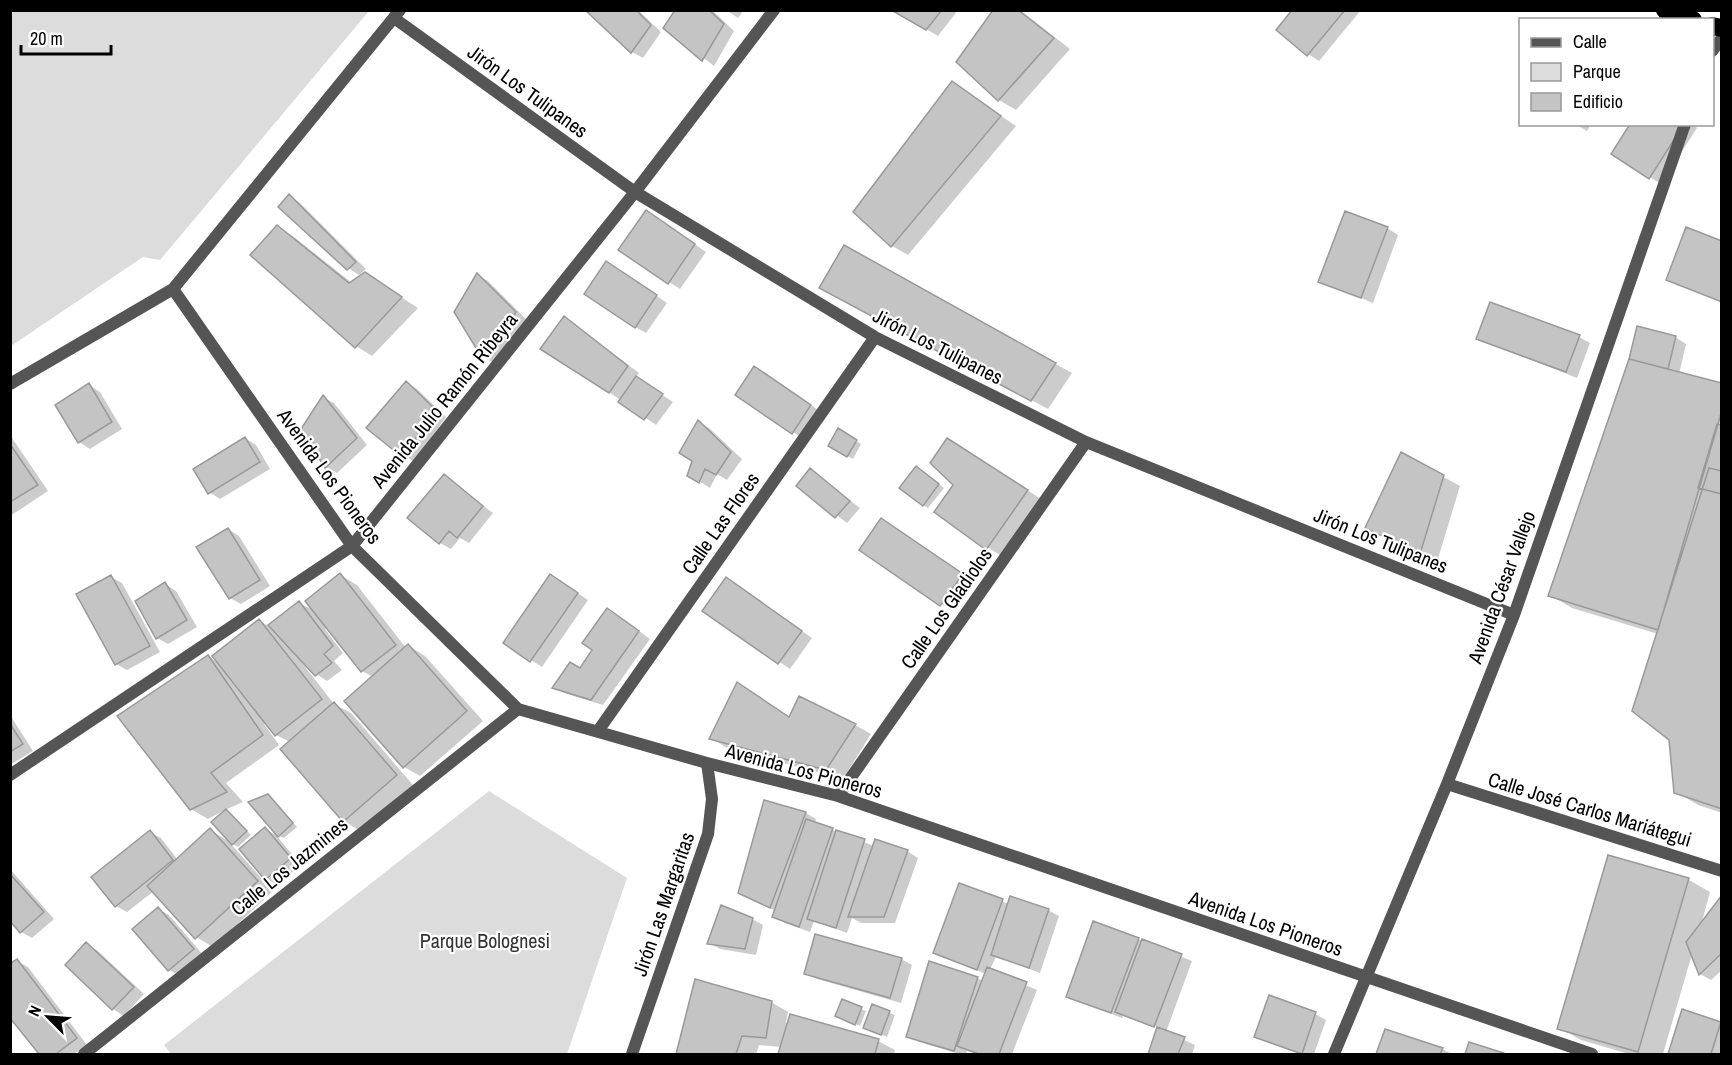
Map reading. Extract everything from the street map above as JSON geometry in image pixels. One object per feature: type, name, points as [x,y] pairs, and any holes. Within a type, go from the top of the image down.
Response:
[{"type":"highway","points":[[1665,10],[1688,18]]},
{"type":"street","name":"Avenida Julio Ramón Ribeyra","points":[[10,775],[352,546],[635,192],[774,10]]},
{"type":"street","name":"Jirón Los Tulipanes","points":[[397,14],[635,192],[875,337],[1086,442],[1514,615]]},
{"type":"street","points":[[10,384],[173,289],[397,14]]},
{"type":"street","name":"Avenida César Vallejo","points":[[1334,1054],[1447,784],[1514,615],[1684,126]]},
{"type":"street","name":"Avenida Los Pioneros","points":[[173,289],[352,546],[518,709],[707,763],[838,796],[1592,1054]]},
{"type":"street","name":"Calle Las Flores","points":[[598,731],[875,337]]},
{"type":"street","name":"Calle Los Gladiolos","points":[[838,796],[1086,442]]},
{"type":"street","name":"Calle Los Jazmines","points":[[84,1054],[518,709]]},
{"type":"street","name":"Jirón Las Margaritas","points":[[632,1054],[708,834],[712,799],[707,763]]},
{"type":"street","name":"Calle José Carlos Mariátegui","points":[[1447,784],[1722,871]]},
{"type":"green space","points":[[11,10],[369,11],[160,260],[143,257],[11,346]]},
{"type":"green space","name":"Parque Bolognesi","points":[[489,791],[627,878],[567,1054],[171,1054],[164,1045]]},
{"type":"building","points":[[585,10],[636,10],[651,25],[631,53]]},
{"type":"building","points":[[675,10],[709,10],[724,24],[702,61],[663,28]]},
{"type":"building","points":[[891,10],[942,10],[926,30]]},
{"type":"building","points":[[993,10],[1018,10],[1054,38],[998,101],[956,62]]},
{"type":"building","points":[[1292,10],[1345,10],[1307,56],[1276,30]]},
{"type":"building","points":[[952,81],[1001,116],[891,247],[853,212]]},
{"type":"building","points":[[1629,126],[1683,126],[1649,179],[1611,154]]},
{"type":"building","points":[[289,194],[356,262],[347,270],[278,207]]},
{"type":"building","points":[[646,210],[695,244],[668,284],[618,250]]},
{"type":"building","points":[[1345,211],[1388,227],[1361,298],[1318,282]]},
{"type":"building","points":[[277,225],[349,283],[365,272],[402,297],[355,348],[250,255]]},
{"type":"building","points":[[1686,227],[1722,241],[1722,302],[1666,280]]},
{"type":"building","points":[[844,245],[1056,363],[1031,401],[819,288]]},
{"type":"building","points":[[606,261],[657,295],[635,328],[584,294]]},
{"type":"building","points":[[477,273],[516,312],[482,358],[454,312]]},
{"type":"building","points":[[1490,302],[1580,335],[1566,372],[1476,339]]},
{"type":"building","points":[[564,316],[628,366],[609,393],[540,349]]},
{"type":"building","points":[[1637,326],[1676,336],[1668,369],[1629,359]]},
{"type":"building","points":[[1629,359],[1722,383],[1722,410],[1658,630],[1548,596]]},
{"type":"building","points":[[754,366],[811,405],[792,434],[735,395]]},
{"type":"building","points":[[636,376],[663,394],[644,420],[618,402]]},
{"type":"building","points":[[406,381],[436,410],[402,457],[366,428]]},
{"type":"building","points":[[89,383],[112,422],[78,443],[55,405]]},
{"type":"building","points":[[323,395],[357,438],[325,468],[301,429]]},
{"type":"building","points":[[698,420],[731,452],[716,475],[705,469],[699,483],[687,476],[692,461],[679,453]]},
{"type":"building","points":[[1717,424],[1722,425],[1722,494],[1698,488]]},
{"type":"building","points":[[838,428],[857,440],[847,457],[828,446]]},
{"type":"building","points":[[245,437],[260,462],[208,494],[193,469]]},
{"type":"building","points":[[947,438],[1028,490],[986,550],[934,512],[953,485],[930,463]]},
{"type":"building","points":[[10,444],[38,485],[10,502]]},
{"type":"building","points":[[1401,452],[1444,475],[1420,554],[1365,528]]},
{"type":"building","points":[[916,466],[939,484],[923,506],[899,488]]},
{"type":"building","points":[[810,468],[850,501],[835,518],[796,486]]},
{"type":"building","points":[[1709,468],[1722,471],[1722,809],[1674,793],[1669,740],[1632,711]]},
{"type":"building","points":[[444,474],[483,506],[457,538],[449,531],[439,544],[407,518]]},
{"type":"building","points":[[881,518],[963,574],[940,606],[859,550]]},
{"type":"building","points":[[228,528],[260,580],[229,599],[196,547]]},
{"type":"building","points":[[340,573],[396,645],[361,672],[305,601]]},
{"type":"building","points":[[550,574],[578,593],[530,662],[503,643]]},
{"type":"building","points":[[111,575],[150,646],[115,665],[76,594]]},
{"type":"building","points":[[726,577],[802,631],[778,664],[702,611]]},
{"type":"building","points":[[165,582],[187,620],[156,639],[135,601]]},
{"type":"building","points":[[299,601],[333,646],[324,654],[332,663],[315,676],[268,625]]},
{"type":"building","points":[[607,608],[639,631],[591,700],[552,688],[570,662],[580,668],[592,650],[582,643]]},
{"type":"building","points":[[259,619],[322,699],[275,736],[212,656]]},
{"type":"building","points":[[408,644],[467,711],[403,768],[344,701]]},
{"type":"building","points":[[208,655],[263,735],[211,773],[227,792],[190,810],[117,716]]},
{"type":"building","points":[[737,682],[789,717],[799,696],[856,724],[826,770],[709,739]]},
{"type":"building","points":[[334,702],[397,775],[343,822],[280,749]]},
{"type":"building","points":[[10,724],[23,744],[10,752]]},
{"type":"building","points":[[268,794],[293,823],[278,837],[248,802]]},
{"type":"building","points":[[764,800],[806,812],[770,908],[738,893]]},
{"type":"building","points":[[226,809],[247,831],[232,845],[211,822]]},
{"type":"building","points":[[806,819],[833,828],[799,927],[772,917]]},
{"type":"building","points":[[265,827],[291,858],[265,880],[239,849]]},
{"type":"building","points":[[210,828],[258,881],[195,939],[147,886]]},
{"type":"building","points":[[150,830],[173,860],[115,907],[91,877]]},
{"type":"building","points":[[836,830],[865,839],[836,928],[807,919]]},
{"type":"building","points":[[875,839],[908,850],[884,917],[848,917]]},
{"type":"building","points":[[1608,855],[1689,878],[1638,1052],[1557,1029]]},
{"type":"building","points":[[10,874],[44,912],[20,933],[10,921]]},
{"type":"building","points":[[959,883],[1003,899],[977,970],[933,953]]},
{"type":"building","points":[[1722,895],[1722,953],[1699,975],[1686,942]]},
{"type":"building","points":[[1010,896],[1049,909],[1029,968],[991,955]]},
{"type":"building","points":[[721,905],[753,918],[745,949],[707,944]]},
{"type":"building","points":[[158,907],[194,949],[168,971],[132,929]]},
{"type":"building","points":[[1093,921],[1139,938],[1111,1013],[1066,997]]},
{"type":"building","points":[[815,934],[902,958],[890,998],[804,974]]},
{"type":"building","points":[[1142,939],[1182,954],[1154,1027],[1115,1012]]},
{"type":"building","points":[[86,942],[134,987],[112,1010],[65,965]]},
{"type":"building","points":[[17,959],[77,1038],[56,1054],[39,1054],[10,1018],[10,964]]},
{"type":"building","points":[[929,961],[978,977],[954,1051],[906,1037]]},
{"type":"building","points":[[987,967],[1027,982],[999,1054],[979,1054],[957,1046]]},
{"type":"building","points":[[695,979],[772,1001],[766,1038],[742,1036],[736,1054],[676,1054]]},
{"type":"building","points":[[1269,995],[1316,1012],[1302,1054],[1254,1037]]},
{"type":"building","points":[[842,999],[862,1007],[855,1025],[835,1016]]},
{"type":"building","points":[[872,1004],[890,1011],[881,1035],[863,1028]]},
{"type":"building","points":[[1682,1009],[1721,1022],[1711,1054],[1668,1054]]},
{"type":"building","points":[[790,1014],[879,1039],[875,1054],[778,1054]]},
{"type":"building","points":[[1157,1027],[1185,1037],[1178,1054],[1148,1054]]},
{"type":"building","points":[[1385,1029],[1443,1048],[1440,1054],[1376,1054]]},
{"type":"building","points":[[1469,1042],[1504,1053],[1504,1054],[1465,1054]]}]
